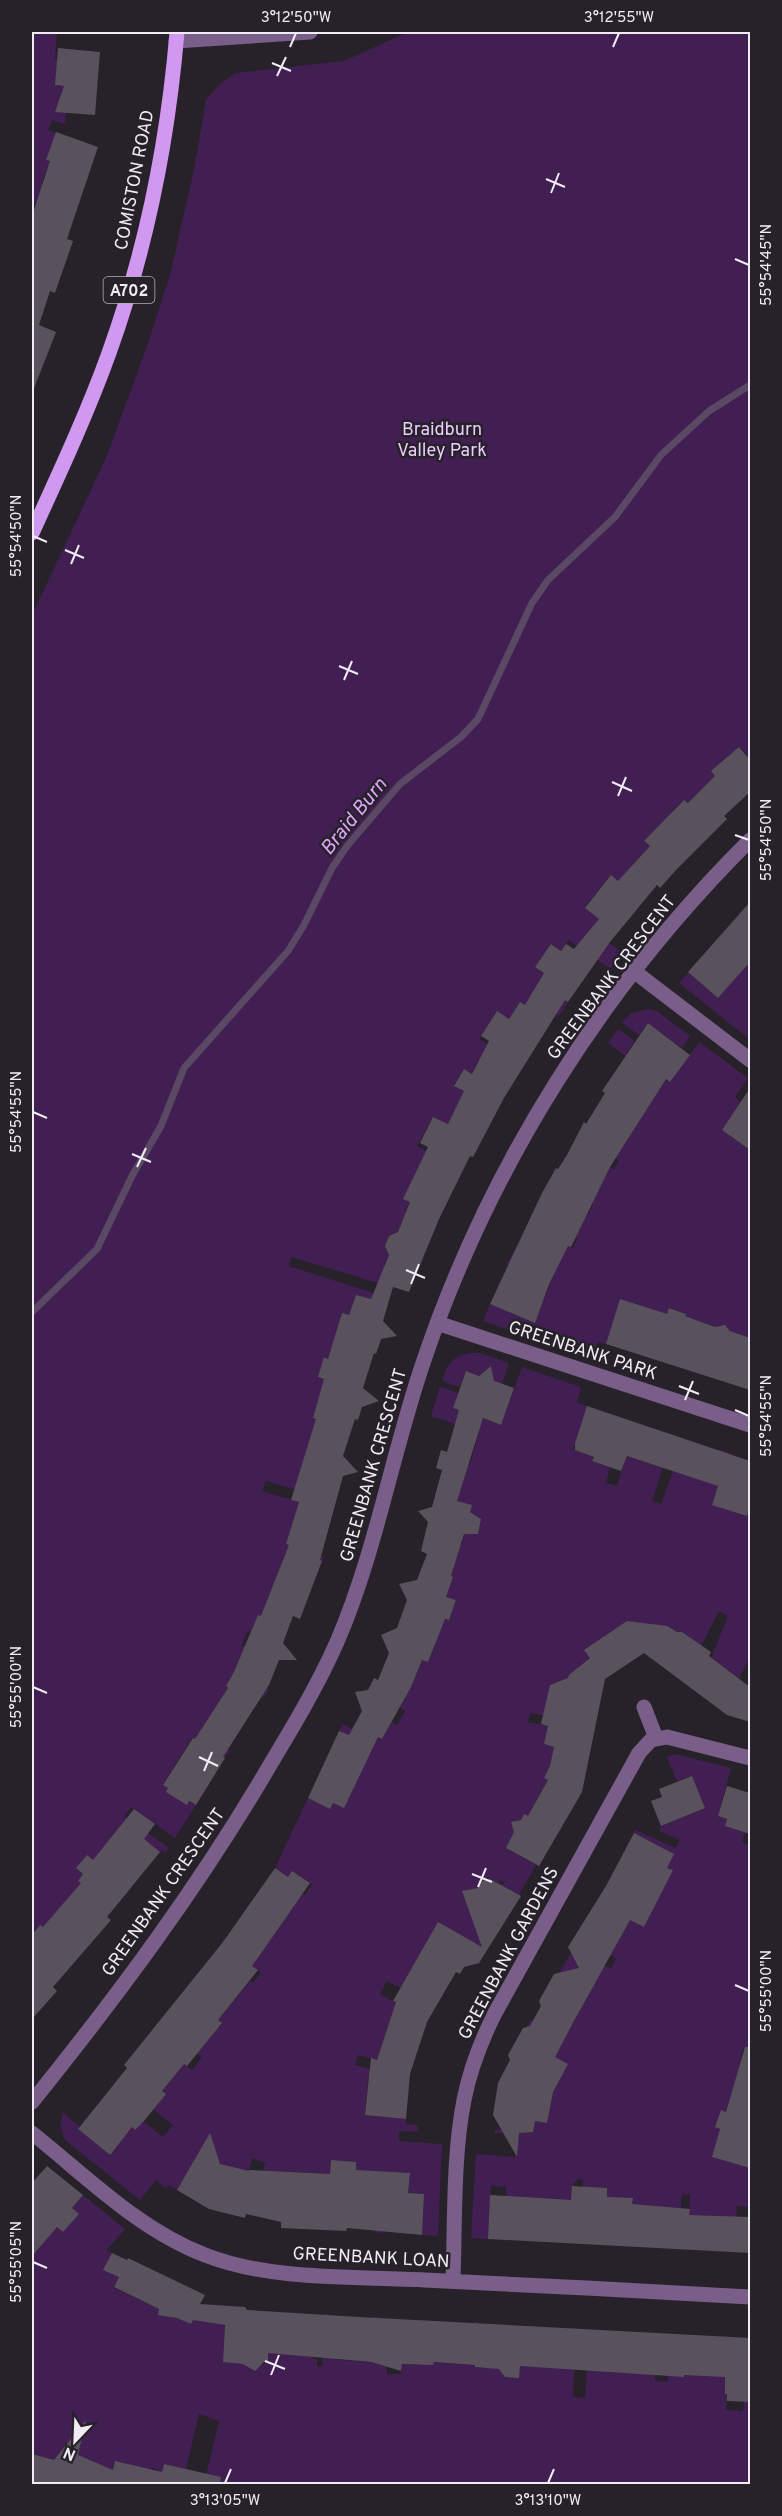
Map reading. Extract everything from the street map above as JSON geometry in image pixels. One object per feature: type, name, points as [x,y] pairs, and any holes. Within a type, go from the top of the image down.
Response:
[{"type":"main road","name":"COMISTON ROAD","points":[[32,533],[88,408],[131,283],[145,232],[164,136],[176,36]]},
{"type":"street","points":[[176,36],[310,32]]},
{"type":"street","name":"GREENBANK CRESCENT","points":[[32,2102],[184,1903],[244,1809],[321,1676],[339,1637],[362,1574],[412,1395],[437,1323],[475,1234],[519,1144],[576,1052],[635,972],[701,892],[750,840]]},
{"type":"street","points":[[635,972],[750,1060]]},
{"type":"street","name":"GREENBANK PARK","points":[[437,1323],[750,1425]]},
{"type":"street","points":[[644,1707],[656,1738],[676,1738],[750,1758]]},
{"type":"street","name":"GREENBANK GARDENS","points":[[453,2281],[460,2124],[468,2079],[478,2049],[495,2013],[639,1753],[646,1743],[656,1738]]},
{"type":"street","name":"GREENBANK LOAN","points":[[32,2133],[140,2219],[172,2240],[230,2264],[285,2272],[750,2296]]},
{"type":"green space","points":[[32,32],[57,32],[55,59],[66,60],[67,49],[71,49],[69,75],[55,85],[68,86],[65,123],[68,125],[52,120],[48,130],[69,138],[52,143],[47,160],[60,165],[58,169],[48,166],[42,183],[60,211],[32,202]]},
{"type":"green space","name":"Braidburn Valley Park","points":[[408,32],[750,32],[750,758],[739,747],[712,771],[724,785],[699,792],[688,803],[684,800],[672,811],[676,816],[657,828],[644,841],[650,846],[634,863],[625,886],[611,875],[585,907],[599,919],[591,930],[624,954],[610,969],[569,940],[561,951],[551,944],[535,967],[545,974],[540,982],[568,1002],[559,1016],[530,997],[525,1005],[520,1002],[509,1019],[496,1012],[479,1039],[492,1047],[484,1060],[479,1060],[473,1071],[476,1076],[464,1069],[454,1085],[466,1092],[448,1124],[433,1117],[417,1146],[432,1154],[425,1170],[418,1167],[411,1183],[417,1186],[405,1213],[436,1227],[433,1234],[402,1222],[397,1235],[389,1236],[385,1246],[390,1252],[384,1265],[392,1268],[378,1283],[291,1257],[289,1266],[389,1298],[387,1305],[356,1295],[349,1315],[368,1371],[325,1357],[318,1377],[325,1379],[313,1417],[348,1428],[319,1432],[335,1501],[266,1481],[262,1491],[299,1502],[286,1544],[324,1557],[322,1561],[302,1553],[286,1553],[264,1610],[285,1626],[258,1615],[251,1632],[247,1631],[242,1645],[245,1647],[239,1659],[269,1690],[263,1698],[231,1678],[226,1686],[228,1688],[228,1749],[230,1750],[225,1758],[192,1738],[163,1784],[168,1788],[166,1792],[196,1805],[175,1838],[131,1807],[124,1816],[169,1848],[165,1853],[162,1850],[160,1852],[123,1823],[94,1861],[87,1855],[76,1868],[83,1874],[96,1895],[91,1910],[72,1894],[45,1929],[40,1925],[33,1934],[34,1943],[32,1941],[32,615],[106,458],[146,349],[170,275],[194,170],[206,100],[220,84],[236,73],[344,61]]},
{"type":"green space","points":[[720,936],[750,963],[750,1040],[679,983],[688,972],[718,998],[743,970]]},
{"type":"green space","points":[[649,1009],[657,1011],[690,1036],[682,1048],[648,1023],[639,1035],[622,1023],[631,1013]]},
{"type":"green space","points":[[618,1029],[635,1041],[626,1054],[660,1078],[670,1082],[699,1042],[748,1078],[735,1097],[741,1102],[722,1130],[750,1150],[750,1338],[746,1336],[744,1339],[722,1325],[704,1338],[708,1324],[670,1308],[652,1358],[641,1356],[655,1311],[620,1300],[606,1344],[598,1342],[591,1357],[483,1321],[490,1304],[535,1322],[551,1282],[507,1264],[515,1249],[556,1269],[561,1242],[573,1248],[577,1238],[566,1233],[571,1220],[537,1204],[539,1198],[543,1200],[546,1192],[588,1214],[605,1175],[567,1155],[573,1145],[614,1169],[619,1161],[615,1158],[632,1131],[595,1109],[629,1059],[608,1043]]},
{"type":"green space","points":[[480,1353],[509,1363],[502,1384],[494,1381],[492,1374],[485,1371],[479,1376],[466,1371],[460,1387],[442,1381],[447,1368],[455,1359],[466,1354]]},
{"type":"green space","points":[[522,1367],[581,1387],[577,1403],[587,1406],[573,1449],[583,1453],[597,1446],[592,1461],[606,1466],[622,1418],[606,1483],[617,1486],[626,1456],[660,1467],[671,1434],[674,1434],[652,1501],[661,1504],[673,1471],[707,1482],[718,1449],[729,1453],[712,1504],[747,1515],[750,1505],[750,1657],[739,1678],[713,1659],[691,1688],[689,1686],[711,1658],[728,1616],[719,1611],[700,1648],[674,1630],[653,1659],[648,1658],[652,1624],[635,1622],[606,1678],[590,1658],[581,1665],[566,1686],[554,1683],[550,1685],[595,1725],[530,1713],[528,1722],[554,1727],[554,1731],[547,1730],[544,1744],[554,1747],[551,1764],[586,1772],[584,1780],[550,1768],[544,1778],[548,1780],[531,1810],[562,1828],[561,1830],[556,1827],[553,1834],[524,1814],[521,1820],[516,1821],[515,1831],[506,1848],[536,1865],[519,1895],[502,1886],[504,1882],[501,1880],[498,1883],[488,1878],[478,1888],[466,1891],[463,1895],[473,1904],[484,1949],[401,1988],[387,1981],[380,1994],[428,2021],[424,2032],[390,2021],[377,2060],[358,2055],[355,2065],[373,2070],[390,2083],[368,2081],[365,2115],[406,2119],[406,2124],[418,2125],[418,2132],[399,2131],[399,2141],[442,2144],[438,2236],[422,2235],[424,2194],[408,2193],[410,2173],[387,2172],[384,2233],[375,2232],[376,2210],[356,2170],[356,2162],[331,2161],[328,2211],[311,2173],[281,2172],[279,2183],[262,2175],[265,2163],[252,2158],[249,2171],[242,2170],[230,2214],[209,2209],[211,2162],[217,2153],[214,2148],[203,2146],[177,2190],[168,2185],[166,2188],[156,2180],[140,2200],[65,2140],[60,2126],[63,2113],[80,2127],[78,2129],[110,2155],[113,2138],[143,2121],[163,2137],[173,2125],[131,2092],[162,2091],[184,2064],[192,2070],[202,2057],[197,2054],[205,2044],[166,2013],[170,2008],[188,2021],[192,2015],[214,2033],[222,2024],[218,2020],[250,1981],[253,1983],[261,1973],[222,1941],[302,1894],[305,1895],[312,1884],[292,1871],[288,1877],[275,1868],[308,1798],[330,1809],[361,1741],[339,1731],[343,1724],[352,1729],[355,1724],[382,1739],[392,1722],[397,1725],[405,1711],[400,1707],[406,1696],[384,1666],[415,1677],[422,1660],[428,1662],[435,1646],[428,1643],[412,1612],[449,1620],[456,1601],[446,1597],[454,1566],[426,1556],[444,1539],[462,1544],[464,1534],[478,1534],[481,1519],[470,1512],[472,1505],[456,1501],[451,1493],[437,1489],[439,1481],[457,1486],[471,1460],[479,1432],[431,1416],[440,1386],[458,1393],[453,1408],[501,1425]]},
{"type":"green space","points":[[675,1754],[731,1768],[718,1816],[727,1819],[725,1826],[747,1828],[742,1842],[750,1845],[750,2048],[744,2047],[739,2065],[750,2071],[750,2095],[733,2090],[744,2128],[750,2130],[750,2133],[721,2125],[713,2157],[750,2168],[750,2207],[737,2206],[735,2233],[722,2216],[689,2215],[690,2195],[682,2194],[677,2249],[672,2249],[674,2213],[631,2227],[632,2198],[622,2198],[622,2205],[606,2205],[607,2188],[589,2187],[582,2196],[583,2180],[578,2179],[573,2184],[571,2203],[539,2202],[536,2242],[523,2241],[525,2201],[506,2199],[506,2187],[491,2186],[488,2239],[471,2238],[476,2154],[517,2157],[518,2133],[494,2133],[495,2129],[533,2132],[535,2121],[547,2123],[552,2097],[501,2085],[503,2073],[525,2080],[554,2057],[527,2027],[531,2020],[565,2038],[591,1990],[559,1973],[571,1953],[600,1969],[603,1965],[611,1969],[616,1959],[608,1954],[627,1918],[644,1927],[652,1912],[611,1876],[617,1866],[647,1882],[673,1871],[658,1862],[664,1849],[634,1833],[635,1830],[676,1848],[680,1840],[659,1831],[661,1826],[705,1808],[692,1776],[677,1781],[667,1757]]},
{"type":"green space","points":[[83,2195],[125,2229],[107,2250],[112,2253],[104,2270],[119,2277],[114,2288],[191,2324],[196,2314],[201,2316],[207,2304],[218,2323],[221,2305],[229,2306],[222,2324],[225,2327],[223,2362],[247,2364],[254,2369],[268,2362],[268,2352],[312,2356],[317,2359],[317,2366],[322,2366],[325,2314],[329,2314],[328,2337],[338,2338],[337,2360],[370,2362],[373,2317],[379,2317],[377,2341],[387,2363],[387,2374],[401,2374],[402,2364],[420,2365],[423,2320],[428,2320],[425,2364],[434,2362],[471,2365],[474,2322],[478,2322],[475,2367],[484,2368],[485,2364],[500,2365],[519,2378],[522,2326],[526,2326],[570,2368],[573,2328],[576,2328],[573,2397],[585,2398],[587,2370],[655,2373],[655,2381],[667,2382],[677,2334],[675,2376],[720,2376],[722,2336],[727,2336],[726,2410],[743,2411],[744,2401],[750,2402],[750,2484],[204,2484],[219,2421],[199,2414],[186,2469],[164,2464],[159,2484],[155,2484],[158,2470],[152,2468],[148,2484],[146,2484],[147,2479],[127,2475],[129,2464],[116,2461],[110,2484],[107,2484],[92,2461],[85,2459],[76,2464],[80,2446],[65,2443],[55,2484],[51,2484],[57,2461],[32,2454],[32,2242],[38,2248],[56,2226],[63,2232],[72,2208]]},
{"type":"building","points":[[58,48],[100,52],[95,115],[55,112],[64,86],[55,85]]},
{"type":"building","points":[[56,132],[98,147],[67,239],[73,241],[55,293],[50,291],[39,325],[56,332],[33,391],[32,216],[50,161],[46,160]]},
{"type":"building","points":[[739,747],[750,760],[750,792],[724,816],[727,819],[660,888],[657,885],[610,942],[568,1002],[565,1000],[504,1098],[473,1157],[470,1156],[439,1219],[409,1292],[393,1287],[383,1321],[397,1336],[381,1339],[363,1388],[379,1401],[362,1407],[358,1420],[355,1419],[343,1456],[358,1472],[343,1476],[320,1560],[322,1561],[300,1619],[293,1616],[283,1643],[297,1660],[279,1660],[269,1685],[223,1757],[225,1758],[196,1805],[189,1801],[187,1805],[166,1792],[168,1788],[163,1785],[228,1688],[226,1686],[258,1615],[261,1616],[289,1545],[286,1544],[299,1502],[291,1500],[316,1419],[313,1418],[324,1379],[318,1377],[324,1357],[328,1359],[342,1313],[349,1315],[356,1295],[371,1299],[389,1255],[385,1246],[389,1236],[398,1232],[410,1202],[403,1199],[428,1147],[420,1143],[433,1117],[448,1124],[464,1091],[454,1086],[464,1069],[472,1074],[489,1041],[481,1036],[497,1011],[509,1019],[520,1002],[525,1005],[544,973],[535,967],[551,944],[561,951],[566,944],[574,949],[599,919],[585,908],[611,875],[618,881],[650,846],[644,841],[684,800],[688,803],[715,776],[711,771]]},
{"type":"building","points":[[750,902],[750,962],[718,998],[688,972]]},
{"type":"building","points":[[648,1023],[690,1055],[670,1082],[666,1079],[610,1167],[571,1247],[568,1246],[550,1282],[535,1323],[490,1304],[556,1168],[558,1169],[584,1122],[586,1124],[605,1093],[602,1091]]},
{"type":"building","points":[[750,1088],[750,1150],[722,1130]]},
{"type":"building","points":[[620,1299],[667,1314],[669,1308],[715,1327],[725,1325],[730,1331],[750,1338],[750,1390],[606,1344]]},
{"type":"building","points":[[491,1366],[494,1381],[514,1388],[501,1425],[483,1418],[457,1501],[472,1505],[470,1512],[481,1519],[478,1534],[464,1534],[446,1597],[456,1600],[449,1620],[445,1619],[428,1662],[422,1660],[411,1687],[382,1739],[378,1737],[344,1808],[333,1803],[330,1809],[308,1798],[339,1731],[349,1735],[362,1711],[355,1692],[368,1690],[374,1678],[378,1680],[389,1653],[381,1635],[397,1628],[407,1600],[399,1584],[417,1580],[427,1554],[421,1551],[428,1522],[418,1511],[432,1507],[442,1470],[436,1468],[441,1450],[447,1452],[459,1410],[453,1408],[466,1371],[479,1376]]},
{"type":"building","points":[[587,1406],[750,1461],[750,1505],[747,1516],[712,1505],[718,1486],[627,1456],[621,1471],[592,1461],[594,1457],[575,1450],[575,1443]]},
{"type":"building","points":[[627,1621],[667,1626],[677,1632],[682,1632],[711,1652],[709,1656],[750,1687],[750,1722],[727,1715],[644,1653],[605,1679],[582,1792],[539,1866],[506,1848],[514,1832],[511,1822],[521,1820],[524,1814],[528,1816],[548,1780],[544,1778],[550,1766],[554,1747],[544,1744],[548,1726],[541,1724],[550,1685],[568,1678],[590,1658],[584,1650]]},
{"type":"building","points":[[692,1776],[705,1808],[661,1826],[651,1801],[662,1797],[659,1789]]},
{"type":"building","points":[[727,1786],[750,1793],[750,1834],[725,1826],[727,1819],[718,1816]]},
{"type":"building","points":[[134,1809],[155,1824],[144,1839],[160,1852],[107,1917],[111,1920],[53,1987],[57,1991],[32,2019],[32,1935],[40,1925],[43,1927],[81,1883],[78,1881],[83,1874],[76,1868],[87,1855],[93,1860]]},
{"type":"building","points":[[634,1833],[674,1854],[667,1868],[673,1870],[644,1927],[630,1920],[574,2021],[555,2057],[568,2064],[553,2092],[547,2123],[535,2121],[533,2132],[519,2133],[517,2157],[493,2115],[498,2083],[510,2060],[508,2055],[523,2028],[530,2026],[541,2006],[539,2001],[554,1974],[579,1968],[568,1947],[606,1886]]},
{"type":"building","points":[[275,1868],[288,1877],[292,1871],[310,1883],[252,1966],[258,1970],[218,2020],[222,2023],[187,2066],[184,2064],[162,2091],[166,2094],[144,2121],[135,2130],[132,2127],[110,2155],[78,2129],[127,2068],[124,2065],[223,1942]]},
{"type":"building","points":[[490,1879],[521,1896],[479,1963],[464,1967],[460,1974],[456,1972],[427,2022],[410,2074],[406,2119],[365,2115],[371,2058],[377,2060],[396,2002],[393,2001],[438,1922],[482,1947],[462,1891],[478,1888],[482,1881]]},
{"type":"building","points":[[745,2047],[750,2047],[750,2168],[712,2157],[720,2129],[715,2127],[721,2110],[726,2112]]},
{"type":"building","points":[[210,2133],[220,2164],[249,2171],[330,2174],[331,2160],[356,2162],[356,2170],[410,2173],[408,2193],[424,2194],[422,2235],[347,2228],[346,2231],[281,2228],[281,2222],[246,2214],[245,2218],[209,2209],[177,2190]]},
{"type":"building","points":[[47,2166],[83,2195],[72,2208],[79,2214],[63,2232],[57,2227],[32,2256],[32,2183]]},
{"type":"building","points":[[572,2186],[607,2188],[607,2197],[633,2198],[632,2204],[690,2209],[689,2215],[750,2217],[750,2253],[488,2239],[490,2195],[571,2200]]},
{"type":"building","points":[[112,2253],[127,2260],[128,2258],[205,2295],[200,2304],[245,2307],[247,2310],[359,2317],[750,2338],[750,2402],[727,2401],[725,2377],[684,2375],[684,2377],[520,2366],[519,2378],[505,2377],[499,2369],[475,2367],[475,2365],[434,2362],[433,2365],[402,2364],[401,2371],[372,2362],[268,2353],[268,2362],[264,2362],[255,2371],[243,2364],[223,2362],[225,2325],[193,2320],[191,2324],[177,2318],[158,2315],[159,2309],[114,2287],[119,2277],[103,2270]]},
{"type":"building","points":[[86,2420],[78,2455],[113,2470],[115,2461],[162,2472],[164,2464],[221,2477],[220,2484],[32,2484],[32,2454],[54,2460]]},
{"type":"waterway","name":"Braid Burn","points":[[32,1312],[97,1249],[132,1176],[161,1126],[184,1068],[288,951],[304,925],[332,868],[347,846],[400,784],[461,737],[478,719],[532,603],[548,580],[615,517],[661,455],[709,411],[750,385]]}]
